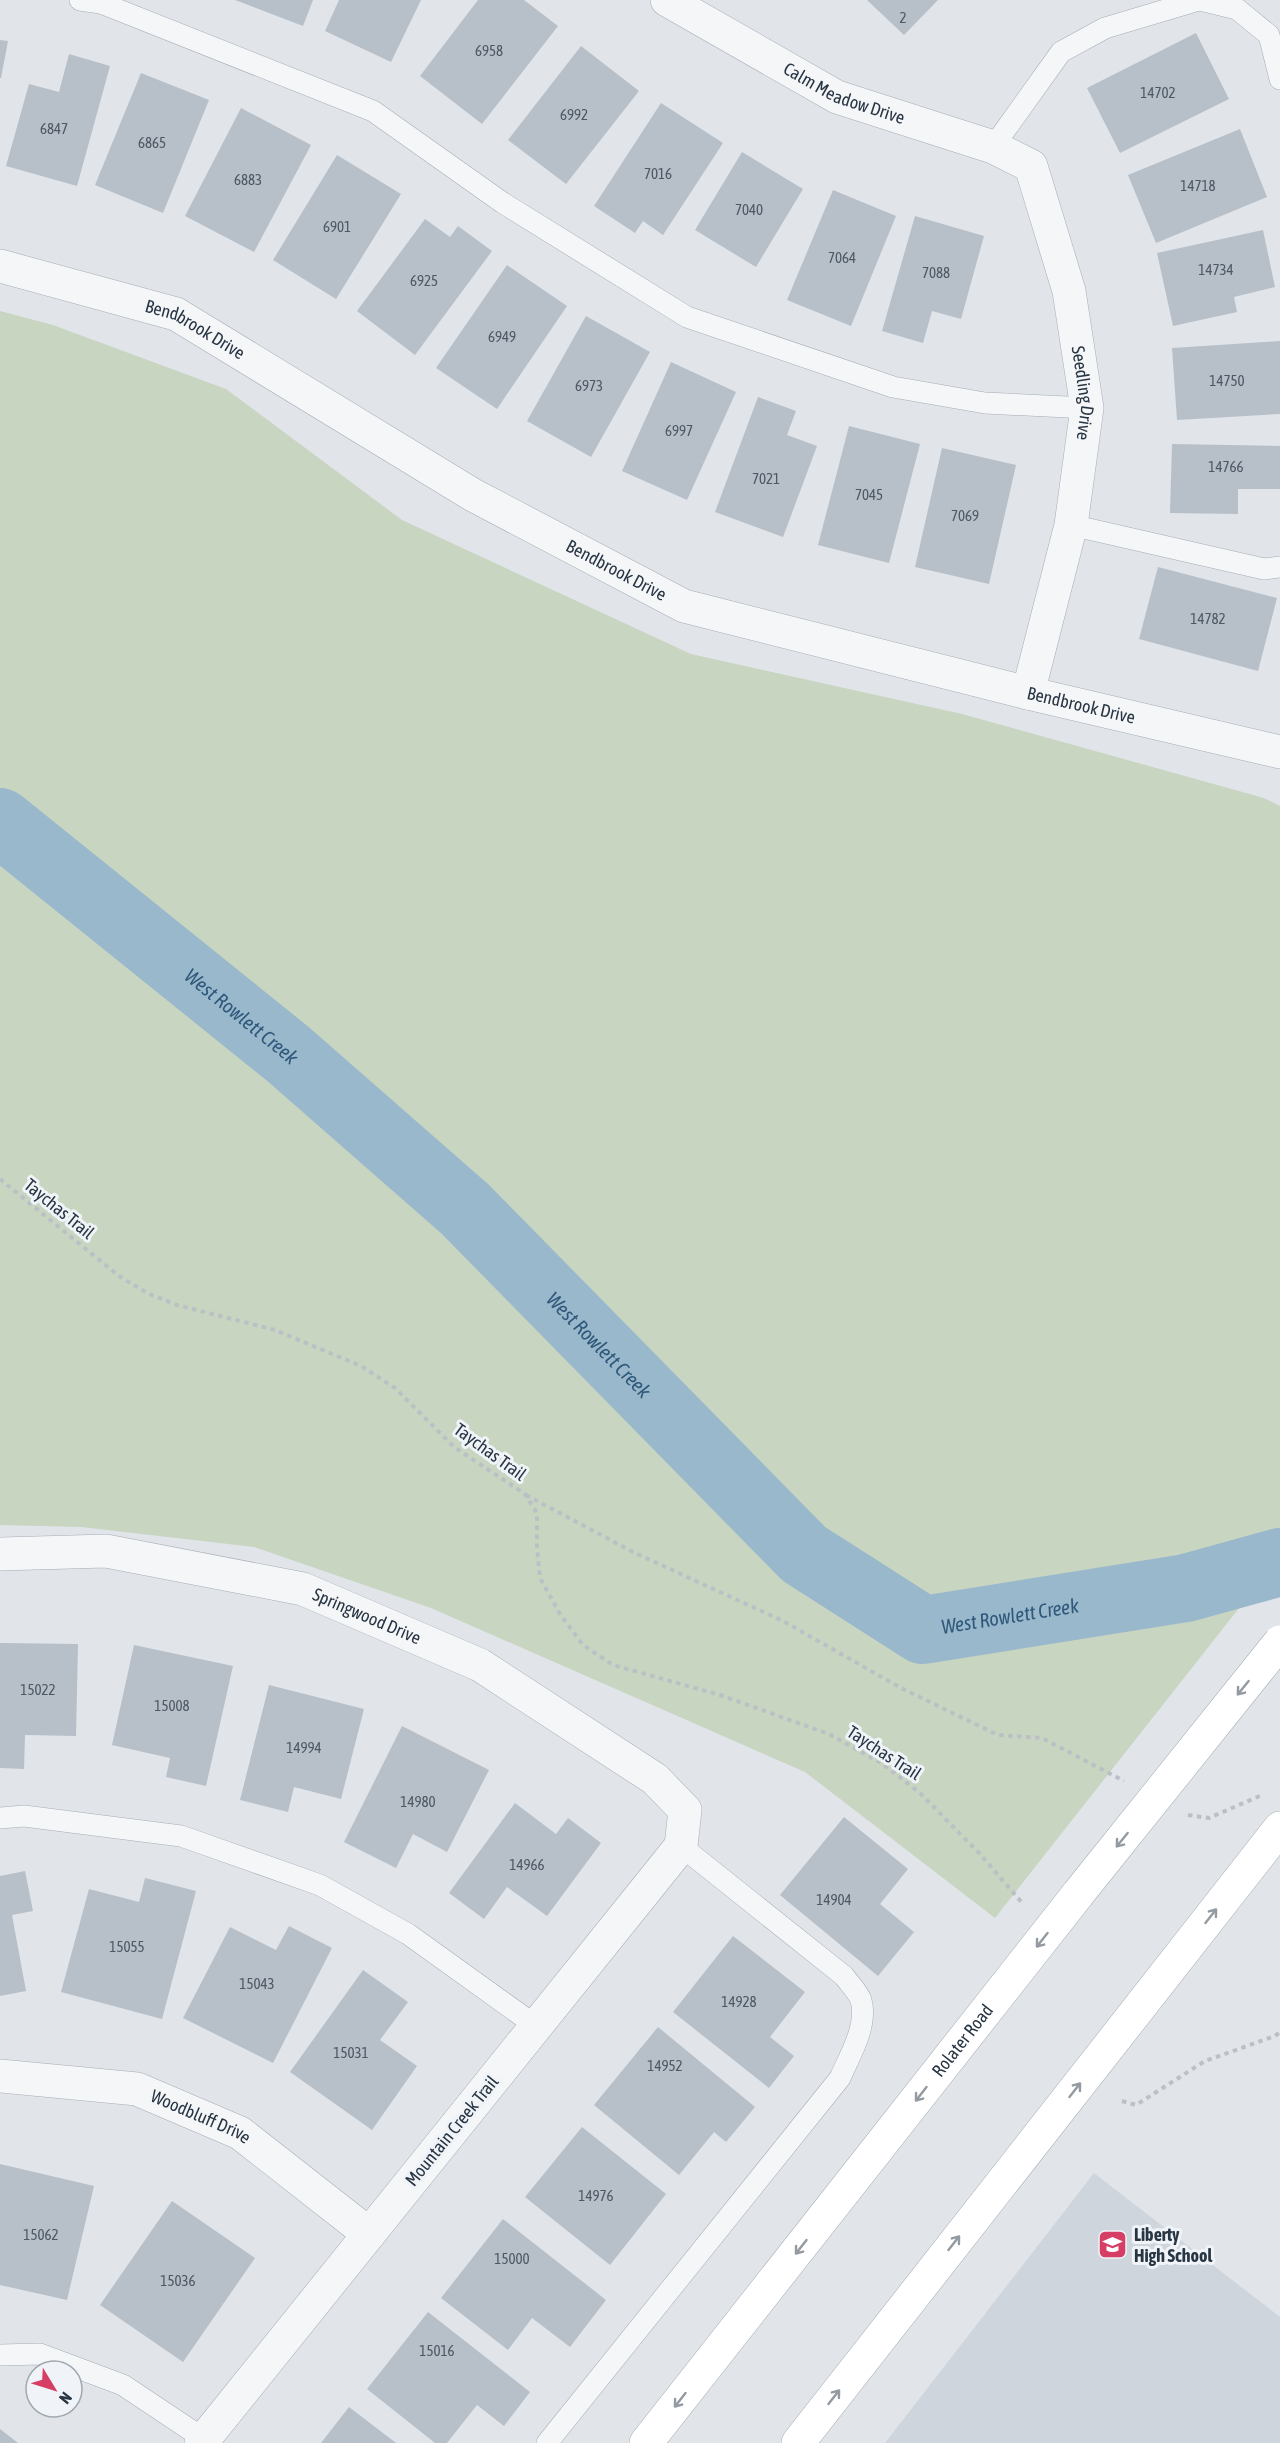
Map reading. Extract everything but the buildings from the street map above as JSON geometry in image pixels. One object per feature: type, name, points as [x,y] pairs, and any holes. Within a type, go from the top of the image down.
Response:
[{"type":"main road","name":"Rolater Road","points":[[646,2443],[1078,1894],[1280,1642]]},
{"type":"main road","points":[[798,2443],[1280,1828]]},
{"type":"street","name":"Calm Meadow Drive","points":[[672,1],[837,98],[993,147],[1031,166]]},
{"type":"street","name":"Seedling Drive","points":[[1028,693],[1071,525],[1087,408],[1069,291],[1031,166]]},
{"type":"street","name":"Bendbrook Drive","points":[[0,266],[176,314],[473,495],[684,606],[1028,693],[1280,752]]},
{"type":"street","name":"Springwood Drive","points":[[0,1554],[106,1551],[303,1589],[480,1665],[655,1779],[685,1810],[681,1846]]},
{"type":"street","name":"Mountain Creek Trail","points":[[202,2441],[681,1846]]},
{"type":"street","name":"Woodbluff Drive","points":[[0,2076],[137,2089],[240,2133],[369,2234]]},
{"type":"lane","points":[[993,147],[1061,51],[1105,28],[1200,0],[1237,9],[1269,35],[1280,79]]},
{"type":"lane","points":[[94,1],[373,111],[503,203],[687,317],[893,387],[985,403],[1087,408]]},
{"type":"lane","points":[[1071,525],[1264,569],[1280,567]]},
{"type":"lane","points":[[0,1818],[24,1815],[181,1836],[320,1885],[408,1934],[536,2026]]},
{"type":"lane","points":[[547,2443],[840,2078],[862,2021],[861,1998],[844,1976],[681,1846]]},
{"type":"lane","points":[[0,2355],[40,2354],[123,2385],[202,2441]]},
{"type":"path","name":"Taychas Trail","points":[[0,1179],[119,1276],[147,1293],[177,1305],[275,1330],[361,1366],[395,1388],[454,1447],[525,1494],[537,1513],[540,1578],[560,1614],[583,1645],[614,1665],[720,1695],[829,1734],[881,1763],[920,1793],[979,1853],[1026,1908]]},
{"type":"path","points":[[525,1494],[633,1552],[783,1621],[902,1688],[998,1735],[1042,1738],[1133,1787]]},
{"type":"path","points":[[1182,1814],[1209,1818],[1272,1792]]},
{"type":"path","points":[[1122,2101],[1136,2105],[1205,2061],[1275,2036],[1280,2032]]},
{"type":"shaded area","name":"Liberty High School","points":[[1094,2173],[1280,2317],[1280,2443],[885,2443]]},
{"type":"green space","points":[[0,311],[53,325],[226,389],[402,520],[691,654],[962,714],[1264,798],[1280,806],[1280,1556],[995,1918],[805,1772],[431,1608],[254,1547],[81,1527],[0,1525]]},
{"type":"waterway","name":"West Rowlett Creek","points":[[0,822],[288,1054],[465,1209],[804,1554],[923,1630],[1186,1588],[1280,1562]]},
{"type":"place","name":"Liberty High School","points":[[1113,2245]]}]
